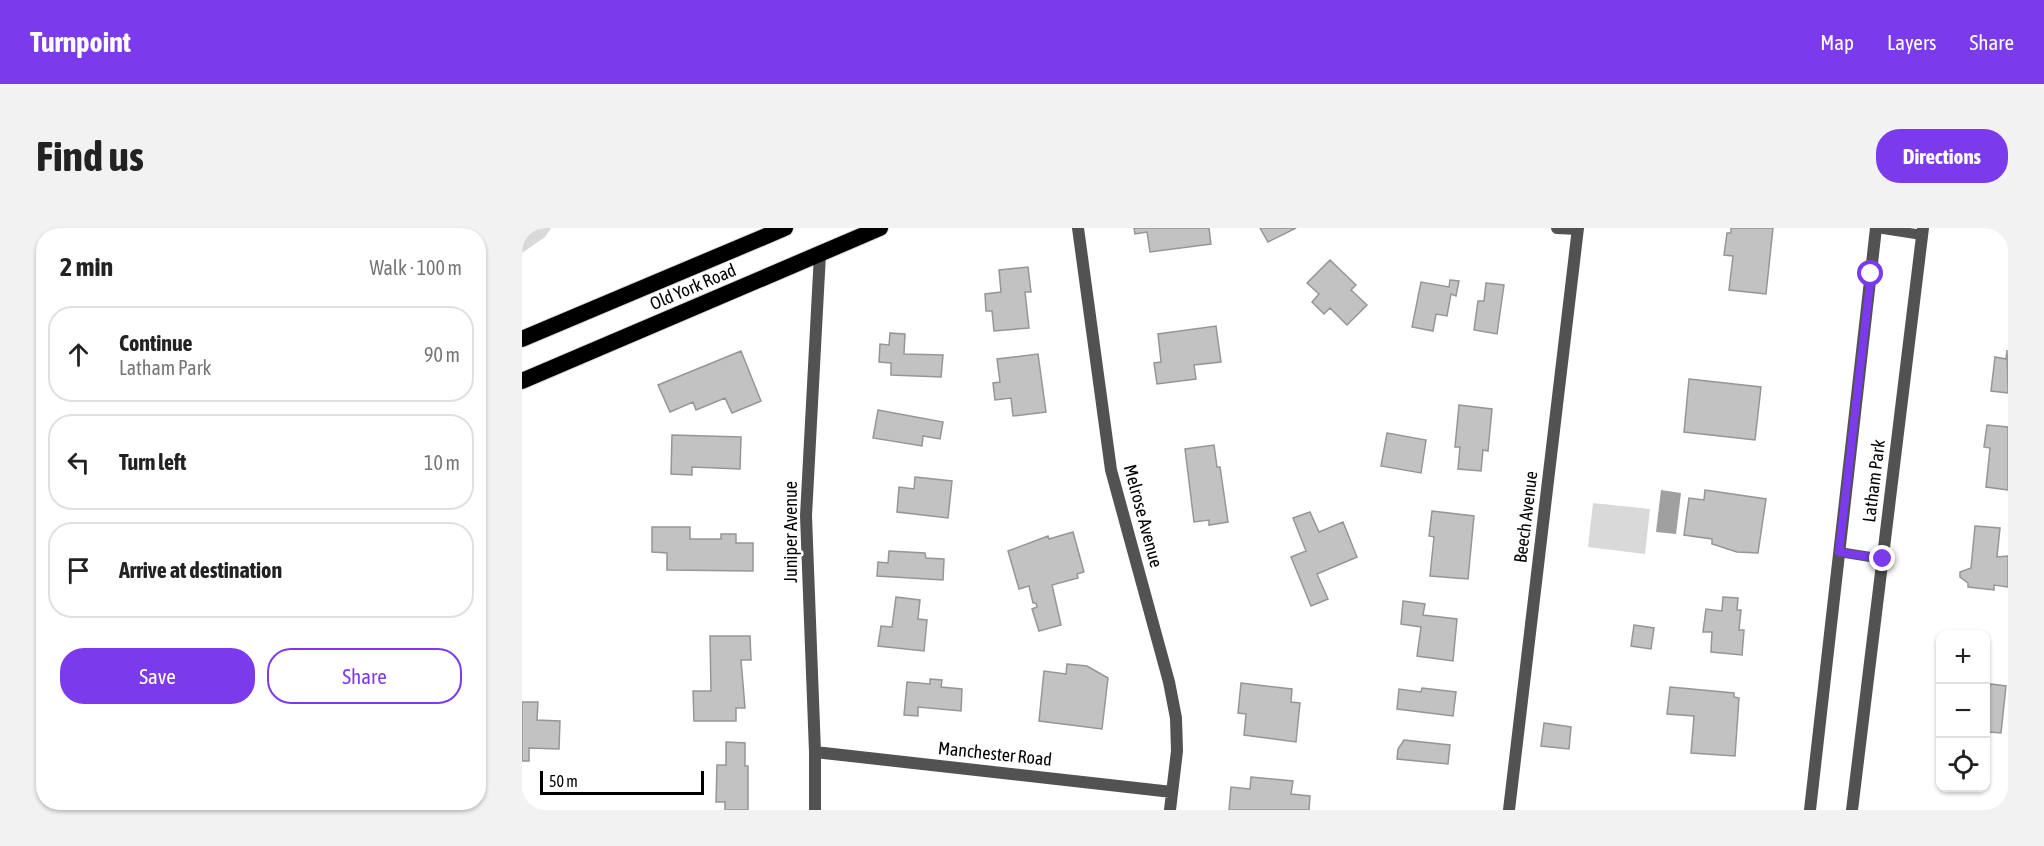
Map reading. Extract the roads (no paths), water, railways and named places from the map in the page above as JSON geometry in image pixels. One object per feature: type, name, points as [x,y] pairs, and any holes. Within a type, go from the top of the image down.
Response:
[{"type":"highway","name":"Old York Road","points":[[522,339],[785,228]]},
{"type":"highway","name":"Old York Road","points":[[522,381],[880,228]]},
{"type":"street","name":"Melrose Avenue","points":[[1078,228],[1111,470],[1169,682],[1176,718],[1170,810]]},
{"type":"street","points":[[1557,228],[1578,229]]},
{"type":"street","name":"Latham Park","points":[[1810,810],[1877,228]]},
{"type":"street","name":"Beech Avenue","points":[[1509,810],[1578,229]]},
{"type":"street","name":"Latham Park","points":[[1852,810],[1922,231]]},
{"type":"street","name":"Juniper Avenue","points":[[814,810],[815,752],[806,516],[820,254]]},
{"type":"street","name":"Manchester Road","points":[[815,752],[1172,792]]},
{"type":"lane","points":[[1877,228],[1922,231]]},
{"type":"lane","points":[[1839,552],[1883,559]]}]
